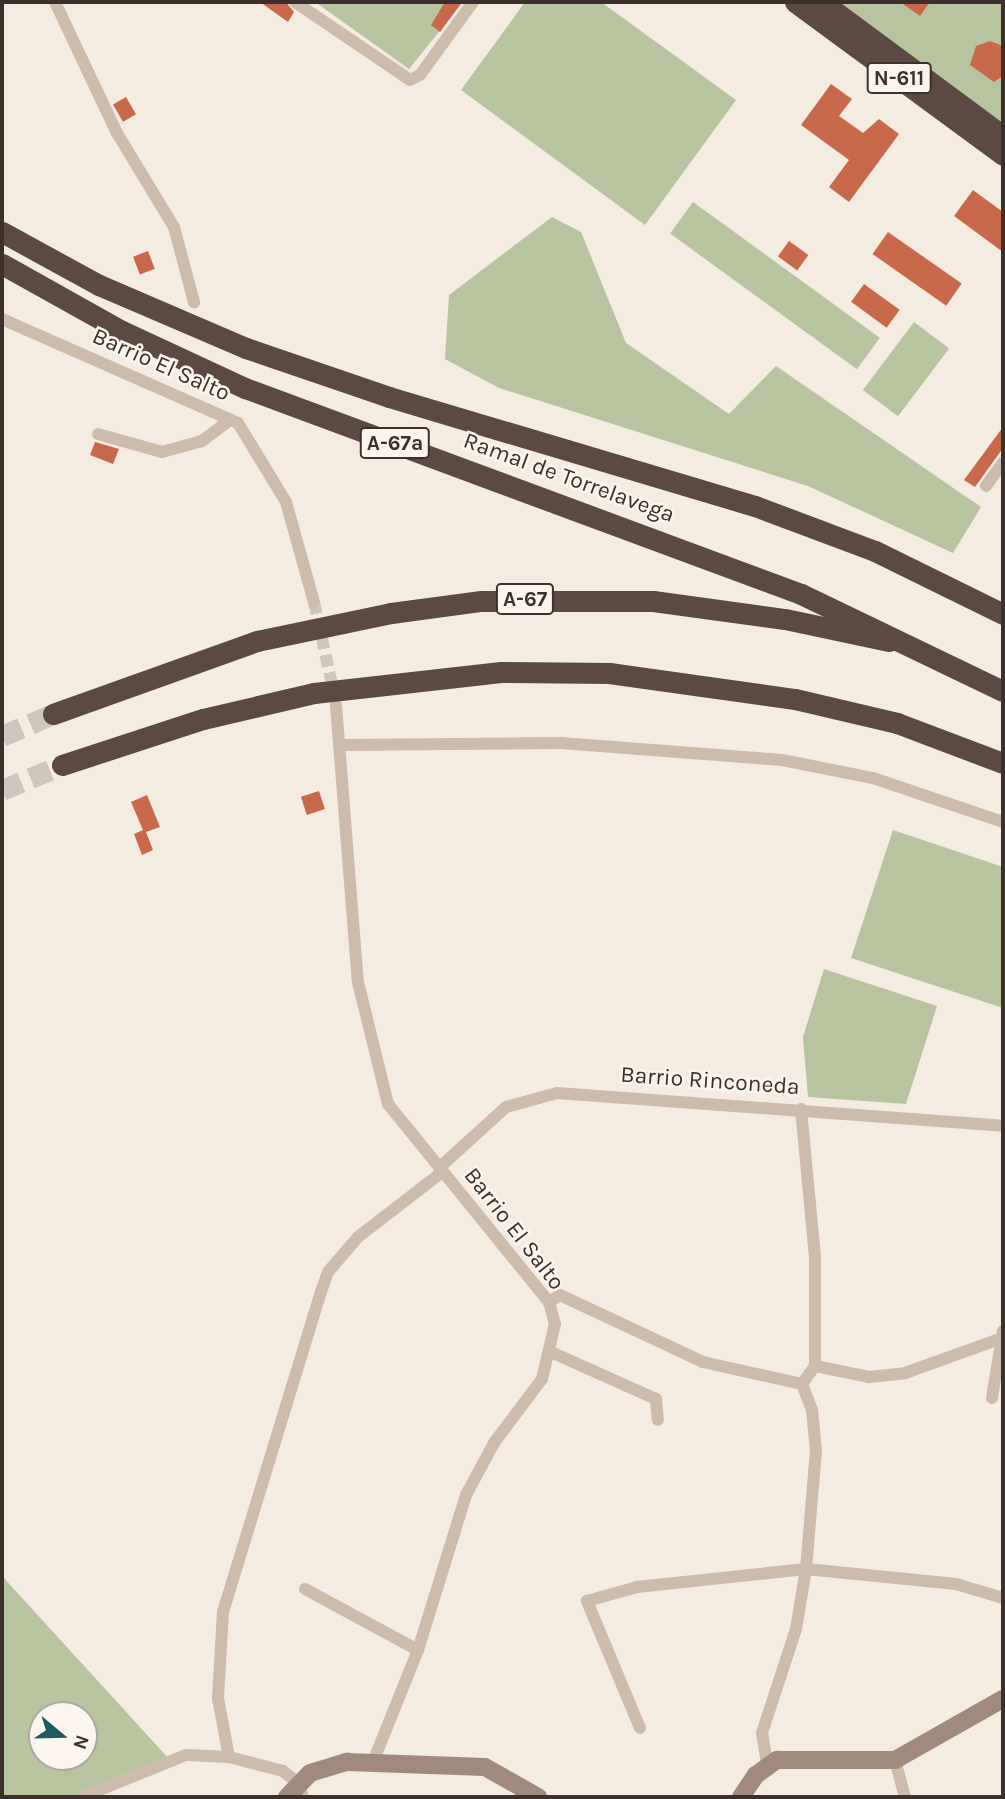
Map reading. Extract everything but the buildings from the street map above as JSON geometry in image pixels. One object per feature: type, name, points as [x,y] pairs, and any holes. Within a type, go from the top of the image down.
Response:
[{"type":"highway","name":"N-611","points":[[795,2],[1003,155]]},
{"type":"highway","name":"N-611","points":[[822,2],[1003,136]]},
{"type":"highway","name":"Ramal de Torrelavega","points":[[2,232],[99,285],[246,348],[452,416],[755,506],[875,551],[1003,614]]},
{"type":"highway","name":"Ramal de Torrelavega","points":[[2,264],[122,331],[256,392],[801,594],[1003,691]]},
{"type":"highway","name":"A-67","points":[[53,714],[257,641],[391,613],[531,598],[653,601],[785,619],[887,641],[1003,681]]},
{"type":"highway","points":[[62,765],[203,719],[314,693],[501,672],[609,673],[782,697],[897,723],[1003,763]]},
{"type":"street","points":[[55,2],[113,124],[174,227],[194,302]]},
{"type":"street","points":[[295,2],[410,80],[420,75],[473,2]]},
{"type":"street","name":"Barrio El Salto","points":[[2,319],[232,419],[252,442],[286,502],[314,602]]},
{"type":"street","points":[[98,434],[162,452],[202,441],[232,419]]},
{"type":"street","points":[[986,486],[1003,463]]},
{"type":"street","name":"Barrio El Salto","points":[[336,705],[342,745],[358,982],[373,1056],[388,1104],[549,1302],[555,1324],[551,1352],[522,1412],[494,1443],[466,1495],[418,1650],[373,1762]]},
{"type":"street","points":[[342,745],[561,743],[782,760],[873,778],[1003,822]]},
{"type":"street","name":"Barrio Rinconeda","points":[[229,1757],[218,1699],[223,1612],[328,1272],[358,1237],[440,1170],[506,1107],[557,1093],[1003,1126]]},
{"type":"street","points":[[801,1109],[815,1256],[815,1366],[802,1384]]},
{"type":"street","points":[[549,1302],[560,1295],[703,1362],[802,1384]]},
{"type":"street","points":[[815,1366],[869,1377],[905,1373],[1003,1334]]},
{"type":"street","points":[[992,1398],[1003,1334]]},
{"type":"street","points":[[551,1352],[656,1399],[658,1420]]},
{"type":"street","points":[[767,1764],[762,1733],[796,1629],[806,1569],[816,1451],[812,1410],[802,1384]]},
{"type":"street","points":[[640,1728],[587,1601],[648,1586],[806,1569],[956,1584],[1003,1598]]},
{"type":"street","points":[[305,1589],[418,1650]]},
{"type":"street","points":[[741,1797],[767,1764],[791,1757],[894,1760],[1003,1699]]},
{"type":"street","points":[[82,1797],[186,1755],[229,1757],[283,1771],[296,1793],[327,1765],[373,1762],[485,1767],[538,1797]]},
{"type":"street","points":[[894,1760],[905,1797]]},
{"type":"green space","points":[[315,2],[463,2],[409,69]]},
{"type":"green space","points":[[525,2],[601,2],[736,100],[645,225],[461,90]]},
{"type":"green space","points":[[837,2],[1003,2],[1003,123]]},
{"type":"green space","points":[[693,202],[880,338],[857,369],[670,234]]},
{"type":"green space","points":[[552,217],[581,232],[626,343],[729,414],[776,366],[981,507],[953,553],[808,486],[499,388],[445,359],[449,295]]},
{"type":"green space","points":[[914,322],[949,348],[898,416],[863,390]]},
{"type":"green space","points":[[893,830],[1003,867],[1003,1008],[851,958]]},
{"type":"green space","points":[[824,969],[937,1006],[906,1104],[808,1097],[803,1037]]},
{"type":"green space","points":[[2,1576],[170,1760],[70,1797],[2,1797]]},
{"type":"tunnel","points":[[314,602],[334,694]]},
{"type":"tunnel","points":[[2,736],[53,714]]},
{"type":"tunnel","points":[[2,790],[62,765]]}]
